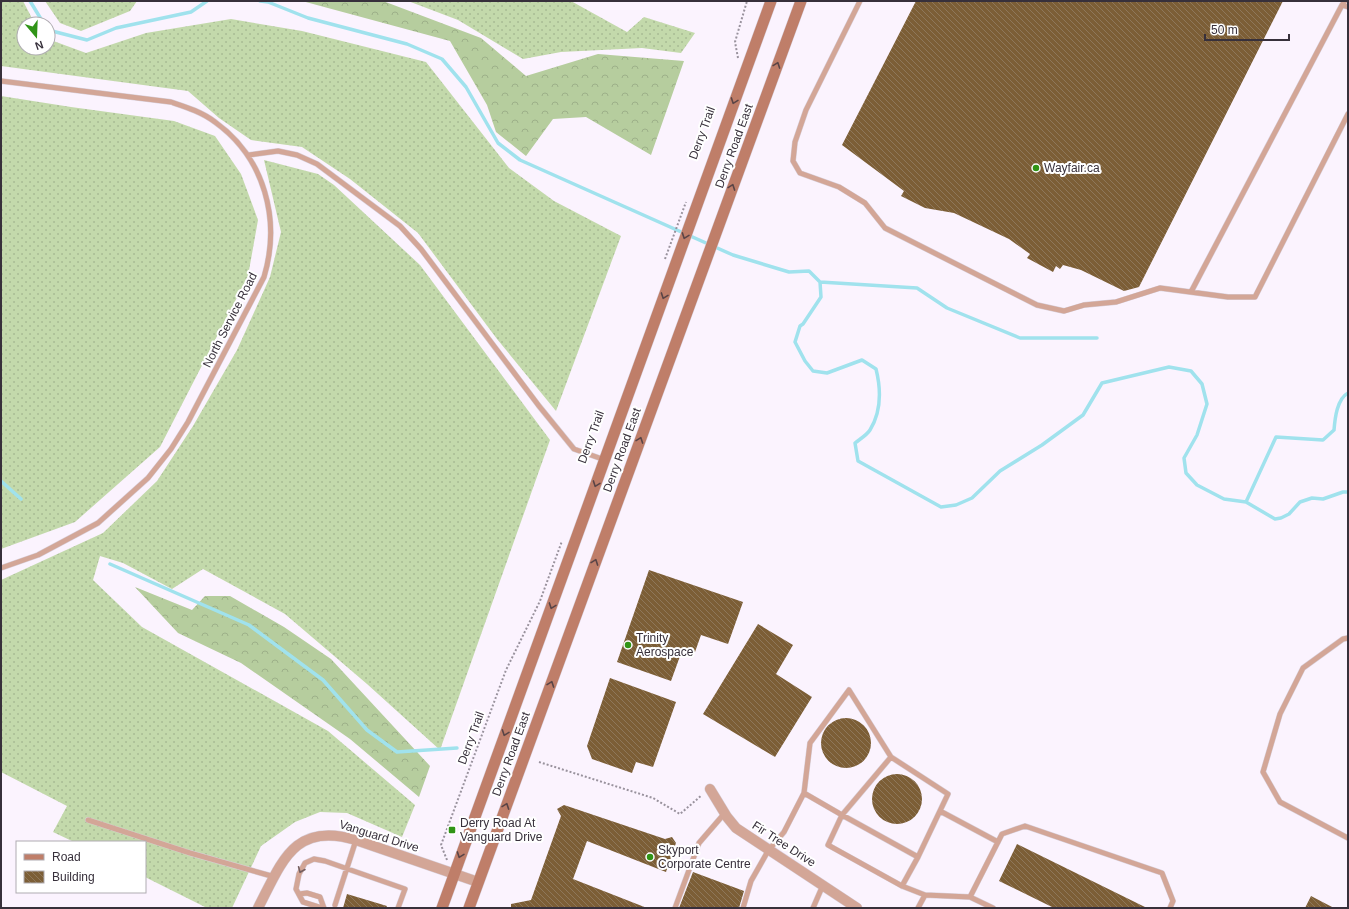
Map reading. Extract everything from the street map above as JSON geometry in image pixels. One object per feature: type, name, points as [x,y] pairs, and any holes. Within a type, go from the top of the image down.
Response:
[{"type":"main road","name":"Derry Road East","points":[[442,908],[453,874],[605,460],[770,1]]},
{"type":"main road","name":"Derry Road East","points":[[469,908],[801,1]]},
{"type":"street","name":"Fir Tree Drive","points":[[710,789],[724,814],[736,828],[768,851],[857,908]]},
{"type":"street","name":"Vanguard Drive","points":[[258,908],[285,858],[294,848],[307,840],[325,835],[340,836],[356,840],[478,882]]},
{"type":"lane","points":[[860,1],[806,110],[793,151],[793,162],[800,173],[839,187],[865,203],[885,228],[1037,305],[1064,311],[1084,305],[1116,302],[1160,288],[1228,297],[1255,297],[1348,114]]},
{"type":"lane","points":[[1191,292],[1345,4]]},
{"type":"lane","name":"North Service Road","points":[[1,81],[171,102],[193,109],[215,122],[249,155],[264,185],[272,235],[268,264],[264,277],[188,422],[171,449],[148,478],[98,523],[38,555],[1,568]]},
{"type":"lane","points":[[249,155],[278,152],[297,156],[317,164],[400,226],[421,249],[534,400],[574,450],[605,460]]},
{"type":"lane","points":[[1348,638],[1342,639],[1303,668],[1280,714],[1263,772],[1280,802],[1348,838]]},
{"type":"lane","points":[[743,908],[751,881],[768,851],[784,832],[804,793],[810,743],[849,690],[890,757],[948,794],[918,857],[902,886]]},
{"type":"lane","points":[[890,757],[842,815],[828,845],[902,886],[925,895],[970,896],[993,908]]},
{"type":"lane","points":[[804,793],[918,857]]},
{"type":"lane","points":[[940,811],[998,842]]},
{"type":"lane","points":[[675,908],[699,843],[724,814]]},
{"type":"lane","points":[[88,820],[190,853],[275,877]]},
{"type":"lane","points":[[970,896],[1002,834],[1025,826],[1162,873],[1173,901],[1170,908]]},
{"type":"lane","points":[[336,905],[356,840]]},
{"type":"lane","points":[[323,908],[303,902],[296,889],[299,874],[305,863],[314,859],[325,860],[405,889],[398,908]]},
{"type":"lane","points":[[813,908],[823,886]]},
{"type":"lane","points":[[300,894],[307,893],[320,897],[323,908]]},
{"type":"lane","points":[[918,908],[925,895]]},
{"type":"path","points":[[738,58],[735,42],[747,1]]},
{"type":"path","points":[[664,264],[683,205],[688,198]]},
{"type":"path","name":"Derry Trail","points":[[453,874],[441,845],[506,670],[540,601],[564,535]]},
{"type":"path","points":[[539,762],[653,798],[680,814],[710,789]]},
{"type":"green space","points":[[1,1],[23,1],[31,16],[16,16],[16,56],[56,56],[56,42],[86,53],[146,33],[231,19],[302,31],[426,62],[509,168],[554,201],[621,236],[556,411],[497,339],[418,233],[350,179],[302,147],[251,140],[219,118],[188,91],[1,66]]},
{"type":"green space","points":[[45,1],[137,1],[130,11],[81,31],[60,23]]},
{"type":"green space","points":[[302,1],[383,1],[481,38],[526,76],[598,54],[684,61],[651,155],[586,117],[553,119],[526,156],[496,132],[487,105],[450,41]]},
{"type":"green space","points":[[408,1],[571,1],[627,32],[644,17],[695,33],[681,53],[642,48],[561,52],[523,59],[458,20]]},
{"type":"green space","points":[[1,96],[174,121],[215,136],[241,174],[258,220],[248,276],[160,447],[75,522],[1,549]]},
{"type":"green space","points":[[264,160],[318,174],[334,185],[420,265],[550,440],[440,750],[367,684],[285,614],[203,569],[172,589],[123,563],[100,556],[93,580],[142,627],[328,731],[415,805],[402,837],[347,813],[320,812],[295,822],[261,846],[232,908],[207,908],[146,878],[146,841],[72,841],[53,832],[67,806],[1,772],[1,580],[103,533],[157,481],[193,426],[237,350],[270,277],[281,232]]},
{"type":"green space","points":[[135,587],[192,610],[205,596],[230,596],[284,627],[331,659],[430,766],[419,797],[350,739],[241,663],[178,633]]},
{"type":"building","name":"Wayfair.ca","points":[[916,1],[1283,1],[1139,287],[1124,291],[1081,270],[1063,265],[1060,269],[1056,266],[1053,272],[1027,258],[1030,254],[1009,239],[954,213],[925,208],[901,196],[904,191],[842,145]]},
{"type":"building","points":[[649,570],[743,602],[728,644],[701,635],[695,652],[683,648],[671,681],[617,662]]},
{"type":"building","points":[[758,624],[793,645],[776,674],[812,697],[775,757],[703,714]]},
{"type":"building","points":[[610,678],[676,702],[653,767],[636,762],[632,773],[592,759],[587,746]]},
{"type":"building","points":[[841,718],[851,718],[864,725],[871,738],[871,748],[864,761],[851,768],[841,768],[832,764],[825,757],[821,748],[821,738],[825,729],[832,722]]},
{"type":"building","points":[[892,774],[902,774],[915,781],[922,794],[922,804],[915,817],[902,824],[892,824],[883,820],[876,813],[872,804],[872,794],[876,785],[883,778]]},
{"type":"building","name":"Skyport Corporate Centre","points":[[564,805],[665,839],[672,837],[676,843],[666,872],[587,841],[573,879],[647,908],[511,908],[511,904],[531,900],[561,816],[557,809]]},
{"type":"building","points":[[1017,844],[1147,908],[1054,908],[999,881]]},
{"type":"building","points":[[693,872],[744,891],[739,908],[679,908]]},
{"type":"building","points":[[347,894],[387,906],[386,908],[343,908]]},
{"type":"building","points":[[1311,896],[1334,908],[1305,908]]},
{"type":"waterway","points":[[30,1],[39,16]]},
{"type":"waterway","points":[[56,32],[87,40],[116,28],[191,12],[207,1]]},
{"type":"waterway","points":[[260,1],[268,2],[308,18],[407,44],[442,59],[466,87],[498,143],[520,160],[733,255],[789,272],[809,271],[820,282],[821,297],[803,324],[800,326],[795,342],[805,361],[813,371],[827,373],[862,360],[876,369],[879,384],[878,408],[874,423],[870,430],[855,443],[858,461],[941,507],[956,505],[972,498],[1000,471],[1042,445],[1083,415],[1102,383],[1169,367],[1191,371],[1202,384],[1207,404],[1197,435],[1184,458],[1186,473],[1197,485],[1224,499],[1246,502],[1275,519],[1289,514],[1300,502],[1312,498],[1323,499],[1343,492],[1348,492]]},
{"type":"waterway","points":[[820,282],[917,288],[947,308],[1020,338],[1097,338]]},
{"type":"waterway","points":[[1246,502],[1276,437],[1323,440],[1334,430],[1339,404],[1348,393]]},
{"type":"waterway","points":[[1,481],[21,499]]},
{"type":"waterway","points":[[110,564],[249,625],[323,680],[367,730],[397,752],[457,748]]},
{"type":"place","name":"Wayfair.ca","points":[[1036,168]]},
{"type":"place","name":"Trinity Aerospace","points":[[628,645]]},
{"type":"place","name":"Derry Road At Vanguard Drive","points":[[452,830]]},
{"type":"place","name":"Skyport Corporate Centre","points":[[650,857]]}]
